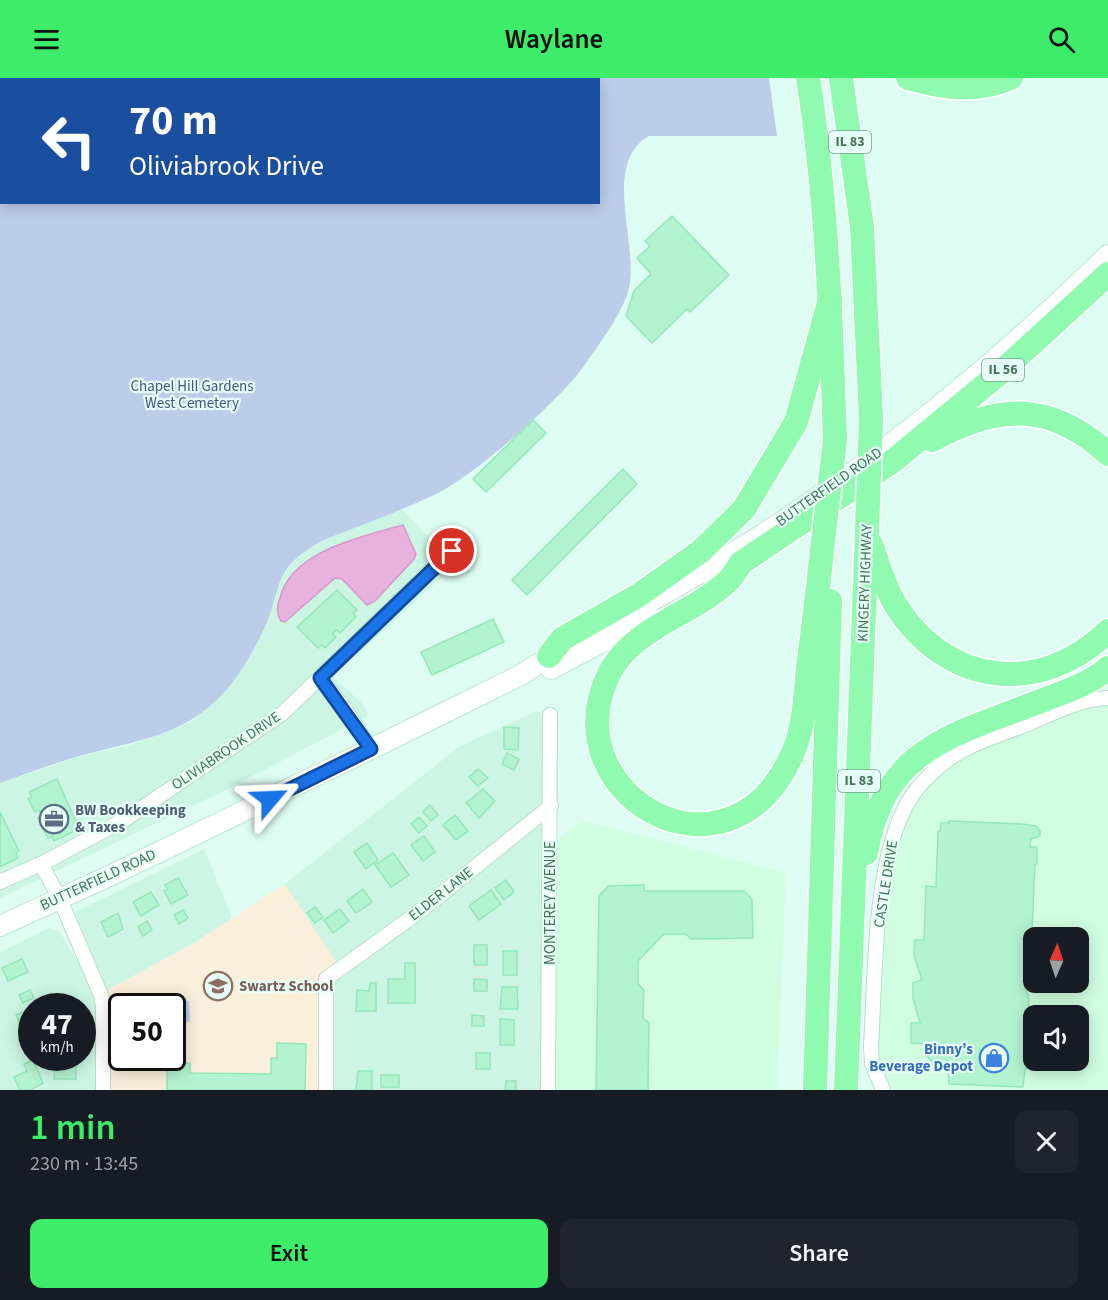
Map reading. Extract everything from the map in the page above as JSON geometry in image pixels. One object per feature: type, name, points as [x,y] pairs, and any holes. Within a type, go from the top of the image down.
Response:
[{"type":"highway","points":[[792,78],[794,88],[817,138]]},
{"type":"highway","name":"IL 83","points":[[808,78],[827,235],[835,440],[827,548],[815,1090]]},
{"type":"highway","name":"KINGERY HIGHWAY","points":[[841,78],[862,227],[871,419],[846,1090]]},
{"type":"highway","points":[[908,78],[940,87],[975,89],[1011,78]]},
{"type":"highway","name":"BUTTERFIELD ROAD","points":[[741,563],[893,461],[1001,372],[1108,273]]},
{"type":"highway","points":[[549,656],[562,639],[639,595],[693,557],[744,509],[796,422],[830,299]]},
{"type":"highway","points":[[893,461],[945,433],[998,414],[1015,412],[1048,417],[1064,423],[1084,434],[1108,454]]},
{"type":"highway","points":[[867,530],[887,588],[908,622],[938,651],[975,670],[1016,674],[1051,668],[1087,651],[1108,632]]},
{"type":"highway","points":[[741,563],[728,581],[626,650],[611,670],[600,698],[600,741],[616,779],[639,805],[674,822],[695,825],[733,818],[753,806],[781,778],[791,758],[802,722],[827,548]]},
{"type":"highway","points":[[848,1031],[860,890],[867,846],[882,800],[891,783],[924,750],[946,738],[1075,688],[1108,668]]},
{"type":"main road","name":"BUTTERFIELD ROAD","points":[[0,926],[59,897],[118,872],[519,676],[549,656],[700,573],[831,487],[954,395],[1108,255]]},
{"type":"main road","name":"BUTTERFIELD ROAD","points":[[519,676],[547,671],[656,614],[741,563]]},
{"type":"street","name":"OLIVIABROOK DRIVE","points":[[0,882],[41,864],[124,820],[283,713],[452,551]]},
{"type":"street","points":[[320,678],[371,749]]},
{"type":"street","name":"CASTLE DRIVE","points":[[883,1090],[872,1064],[871,1046],[877,937],[892,841],[910,798],[941,764],[963,750],[1083,702],[1108,698]]},
{"type":"street","name":"MONTEREY AVENUE","points":[[548,1090],[550,715]]},
{"type":"street","name":"ELDER LANE","points":[[326,1090],[326,979],[423,909],[551,806]]},
{"type":"street","points":[[41,864],[59,897],[103,1006],[103,1090]]},
{"type":"shaded area","points":[[402,509],[455,565],[333,677],[361,702],[369,715],[228,789],[0,898],[0,783],[78,757],[131,745],[191,722],[232,683],[266,624],[276,587],[291,564],[302,553],[322,541]]},
{"type":"shaded area","points":[[403,525],[416,554],[375,601],[367,605],[342,579],[335,578],[285,622],[281,621],[278,615],[278,604],[287,582],[298,568],[330,548]]},
{"type":"shaded area","points":[[1108,690],[1108,1090],[893,1090],[881,1071],[878,1058],[881,953],[898,841],[913,805],[937,775],[966,754],[1065,716]]},
{"type":"shaded area","points":[[558,711],[554,1090],[322,1090],[285,884],[459,747],[534,712]]},
{"type":"shaded area","points":[[584,821],[786,873],[777,1090],[554,1090],[556,840]]},
{"type":"shaded area","points":[[204,849],[232,918],[189,946],[107,990],[75,912]]},
{"type":"shaded area","name":"Swartz School","points":[[285,884],[336,961],[327,970],[322,1090],[111,1090],[111,1071],[186,1071],[186,993],[108,993],[108,996],[107,990],[189,946]]},
{"type":"shaded area","points":[[49,928],[60,932],[96,993],[18,993],[18,1071],[96,1071],[96,994],[100,1007],[100,1090],[0,1090],[0,952]]},
{"type":"green space","name":"Chapel Hill Gardens West Cemetery","points":[[600,78],[769,78],[777,136],[649,136],[635,149],[627,165],[624,185],[631,270],[626,297],[610,328],[584,366],[537,417],[493,455],[452,485],[407,507],[325,540],[296,558],[283,574],[267,622],[246,662],[216,701],[198,715],[161,734],[47,766],[0,783],[0,204],[600,204]]},
{"type":"green space","points":[[186,1000],[189,1001],[190,1021],[186,1022]]},
{"type":"building","points":[[672,216],[729,275],[690,312],[687,309],[652,343],[626,316],[634,291],[651,274],[637,258],[650,246],[645,241]]},
{"type":"building","points":[[533,420],[546,433],[486,492],[473,479]]},
{"type":"building","points":[[623,469],[637,484],[527,595],[512,580]]},
{"type":"building","points":[[337,590],[357,610],[353,613],[356,617],[340,633],[337,630],[332,634],[336,637],[325,648],[322,645],[318,648],[297,627]]},
{"type":"building","points":[[493,619],[504,642],[432,675],[421,652]]},
{"type":"building","points":[[504,727],[519,728],[518,750],[504,749]]},
{"type":"building","points":[[507,753],[519,759],[514,770],[502,764]]},
{"type":"building","points":[[478,769],[488,778],[478,786],[469,777]]},
{"type":"building","points":[[57,779],[79,829],[54,841],[52,836],[48,838],[38,818],[42,816],[39,810],[35,812],[28,799],[32,797],[29,792]]},
{"type":"building","points":[[483,789],[495,801],[479,818],[466,803]]},
{"type":"building","points":[[430,805],[438,815],[431,821],[423,812]]},
{"type":"building","points":[[0,812],[19,851],[16,853],[18,858],[0,867]]},
{"type":"building","points":[[455,815],[468,831],[456,840],[443,825]]},
{"type":"building","points":[[419,817],[427,826],[419,833],[411,824]]},
{"type":"building","points":[[949,821],[1022,824],[1036,826],[1040,831],[1040,836],[1031,839],[1030,847],[1037,847],[1032,927],[1023,927],[1023,993],[1027,993],[1029,999],[1029,1005],[1023,1005],[1023,1071],[1025,1071],[1023,1087],[949,1084],[948,1068],[937,1067],[926,1055],[927,1044],[911,1043],[911,1023],[920,1023],[913,998],[913,983],[922,980],[914,955],[915,940],[924,940],[926,886],[936,887],[938,831],[940,831],[941,823],[949,823]]},
{"type":"building","points":[[424,836],[435,852],[423,861],[411,845]]},
{"type":"building","points":[[367,843],[378,860],[366,869],[354,852]]},
{"type":"building","points":[[393,853],[409,875],[391,887],[375,865]]},
{"type":"building","points":[[178,878],[188,895],[171,904],[164,891],[168,889],[165,885]]},
{"type":"building","points":[[506,880],[514,892],[504,900],[495,888]]},
{"type":"building","points":[[644,885],[644,891],[744,891],[752,899],[753,938],[691,939],[686,934],[664,934],[638,961],[638,984],[644,990],[643,1018],[649,1023],[648,1090],[596,1090],[599,896],[608,886]]},
{"type":"building","points":[[363,889],[372,902],[356,913],[347,901]]},
{"type":"building","points":[[491,890],[501,904],[479,920],[469,906]]},
{"type":"building","points":[[151,892],[159,905],[141,916],[133,902]]},
{"type":"building","points":[[315,907],[323,917],[315,923],[307,913]]},
{"type":"building","points":[[340,909],[349,921],[333,933],[324,920]]},
{"type":"building","points":[[183,910],[188,918],[179,924],[174,915]]},
{"type":"building","points":[[118,913],[123,929],[108,937],[101,922]]},
{"type":"building","points":[[147,921],[152,930],[143,936],[138,927]]},
{"type":"building","points":[[474,945],[487,945],[487,965],[474,965]]},
{"type":"building","points":[[503,951],[517,951],[517,975],[503,975]]},
{"type":"building","points":[[22,959],[28,972],[8,981],[2,968]]},
{"type":"building","points":[[405,963],[415,963],[415,1003],[388,1003],[388,979],[405,979]]},
{"type":"building","points":[[474,979],[487,980],[487,991],[474,991]]},
{"type":"building","points":[[370,983],[376,983],[376,1011],[356,1011],[357,990],[369,991]]},
{"type":"building","points":[[502,987],[517,987],[518,1009],[500,1009]]},
{"type":"building","points":[[472,1015],[484,1016],[484,1026],[472,1026]]},
{"type":"building","points":[[500,1019],[514,1020],[514,1045],[500,1045]]},
{"type":"building","points":[[277,1043],[306,1044],[305,1090],[167,1090],[167,1071],[186,1071],[186,1063],[190,1063],[190,1073],[271,1074],[271,1058],[277,1058]]},
{"type":"building","points":[[476,1053],[490,1053],[490,1069],[476,1069]]},
{"type":"building","points":[[27,1071],[38,1071],[43,1083],[31,1090],[20,1090],[14,1077]]},
{"type":"building","points":[[55,1071],[76,1071],[76,1079],[54,1079]]},
{"type":"building","points":[[358,1071],[372,1071],[372,1090],[356,1090]]},
{"type":"building","points":[[381,1075],[399,1075],[399,1087],[381,1087]]},
{"type":"building","points":[[506,1081],[516,1081],[516,1090],[505,1090]]},
{"type":"place","name":"BW Bookkeeping & Taxes","points":[[54,819]]},
{"type":"place","name":"Swartz School","points":[[218,986]]},
{"type":"place","name":"Binny's Beverage Depot","points":[[994,1058]]},
{"type":"route","points":[[270,799],[371,749],[345,709],[320,678],[452,551]]}]
